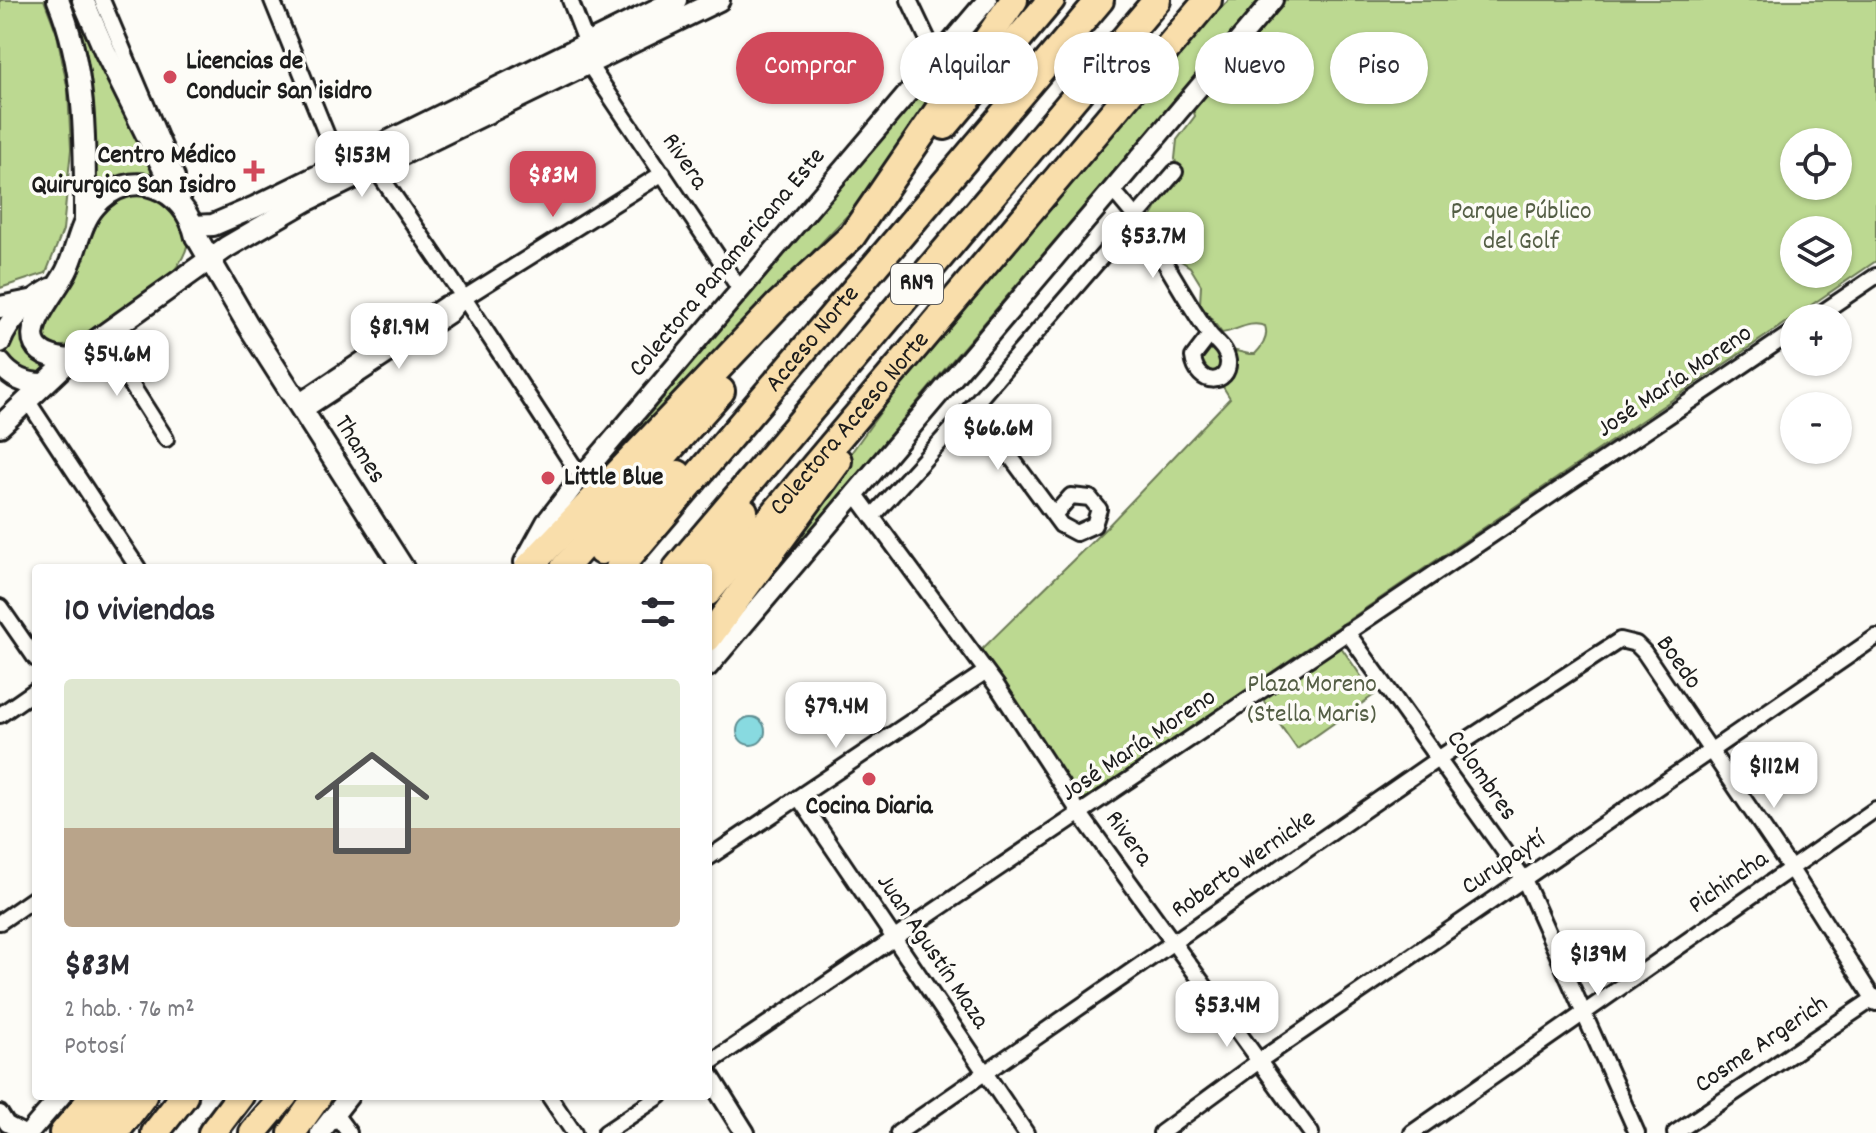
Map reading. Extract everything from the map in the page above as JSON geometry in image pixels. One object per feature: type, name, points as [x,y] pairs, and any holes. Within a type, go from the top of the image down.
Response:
[{"type":"highway","points":[[532,564],[778,305],[852,236],[1014,0]]},
{"type":"highway","points":[[568,564],[724,388],[1051,0]]},
{"type":"highway","name":"Acceso Norte","points":[[622,564],[1100,0]]},
{"type":"highway","name":"Acceso Norte","points":[[680,564],[1157,0]]},
{"type":"highway","name":"Colectora Acceso Norte","points":[[712,587],[1210,0]]},
{"type":"highway","points":[[712,633],[936,320]]},
{"type":"highway","points":[[590,564],[801,354]]},
{"type":"highway","points":[[708,564],[821,397]]},
{"type":"highway","points":[[63,1133],[91,1100]]},
{"type":"highway","points":[[91,1133],[118,1100]]},
{"type":"highway","points":[[115,1133],[140,1100]]},
{"type":"highway","points":[[155,1133],[181,1100]]},
{"type":"highway","points":[[212,1133],[237,1100]]},
{"type":"highway","points":[[253,1133],[284,1100]]},
{"type":"highway","points":[[272,1133],[285,1100]]},
{"type":"highway","points":[[292,1133],[326,1105]]},
{"type":"main road","points":[[58,0],[68,23],[79,68],[85,118],[85,222]]},
{"type":"main road","name":"Thames","points":[[83,0],[105,51],[210,261],[400,564]]},
{"type":"main road","points":[[0,426],[70,360],[252,231],[587,53],[676,0]]},
{"type":"main road","points":[[181,282],[191,266],[193,227],[224,221],[339,165],[587,53],[719,0]]},
{"type":"main road","points":[[70,360],[42,354],[34,343],[36,316],[67,271],[85,222],[95,205],[109,194],[126,187],[145,185],[163,190],[179,200]]},
{"type":"main road","points":[[0,307],[30,301],[58,285]]},
{"type":"main road","points":[[0,342],[9,325],[30,301]]},
{"type":"main road","points":[[0,363],[12,376],[22,381],[43,384]]},
{"type":"main road","points":[[0,372],[0,391]]},
{"type":"street","points":[[102,0],[179,182],[193,227]]},
{"type":"street","points":[[272,0],[339,165],[375,168],[581,477]]},
{"type":"street","name":"Rivera","points":[[570,0],[587,53],[739,288]]},
{"type":"street","points":[[909,0],[924,32]]},
{"type":"street","name":"Colectora Panamericana Este","points":[[960,32],[987,0]]},
{"type":"street","points":[[712,662],[1273,0]]},
{"type":"street","name":"Colectora Panamericana Este","points":[[523,564],[546,522],[581,477],[900,102]]},
{"type":"street","points":[[872,517],[973,406],[1175,172]]},
{"type":"street","points":[[301,407],[450,315],[464,298],[663,173]]},
{"type":"street","points":[[1112,190],[1136,218],[1210,335]]},
{"type":"street","points":[[1837,304],[1874,281]]},
{"type":"street","points":[[101,337],[166,439]]},
{"type":"street","name":"José María Moreno","points":[[712,1061],[1780,340]]},
{"type":"street","points":[[27,400],[135,564]]},
{"type":"street","points":[[973,406],[1054,515]]},
{"type":"street","name":"Rivera","points":[[854,492],[997,686],[1081,815],[1311,1133]]},
{"type":"street","points":[[0,607],[32,653]]},
{"type":"street","name":"Colombres","points":[[1347,632],[1524,879],[1637,1133]]},
{"type":"street","name":"Curupaytí","points":[[1161,1133],[1259,1061],[1876,637]]},
{"type":"street","name":"Roberto Wernicke","points":[[898,1133],[1439,758],[1620,640]]},
{"type":"street","name":"Boedo","points":[[1620,640],[1636,644],[1644,652],[1791,869],[1875,1000]]},
{"type":"street","points":[[712,855],[985,672]]},
{"type":"street","points":[[0,715],[32,693]]},
{"type":"street","name":"Juan Agustín Maza","points":[[799,798],[1026,1133]]},
{"type":"street","name":"Pichincha","points":[[1412,1133],[1876,809]]},
{"type":"street","points":[[0,922],[32,900]]},
{"type":"street","name":"Cosme Argerich","points":[[1675,1133],[1875,1000]]},
{"type":"street","points":[[712,1080],[745,1133]]},
{"type":"street","points":[[2,1122],[26,1133],[57,1100]]},
{"type":"street","points":[[552,1100],[574,1133]]},
{"type":"street","points":[[605,1133],[654,1100]]},
{"type":"street","points":[[320,1133],[326,1105]]},
{"type":"street","points":[[326,1105],[349,1133]]},
{"type":"green space","points":[[0,0],[44,0],[57,34],[68,91],[71,149],[63,230],[46,273],[0,288]]},
{"type":"green space","points":[[69,0],[76,0],[159,174],[124,175],[108,181],[93,192],[94,118]]},
{"type":"green space","points":[[1000,0],[978,32],[973,32]]},
{"type":"green space","points":[[1229,0],[1260,0],[1233,32],[1199,32]]},
{"type":"green space","name":"Parque Público del Golf","points":[[1285,0],[1876,0],[1876,261],[1852,277],[1852,216],[1780,216],[1780,288],[1836,288],[1813,304],[1780,304],[1780,326],[1084,800],[974,657],[1106,528],[1230,398],[1220,382],[1198,379],[1202,343],[1255,354],[1264,341],[1265,326],[1259,324],[1222,333],[1200,304],[1201,285],[1190,267],[1160,247],[1158,235],[1149,221],[1163,193],[1179,173],[1175,159],[1177,140],[1195,116],[1193,109],[1197,104],[1314,104],[1314,32],[1258,32]]},
{"type":"green space","points":[[1195,36],[1195,76],[1179,95],[1179,55]]},
{"type":"green space","points":[[912,104],[928,104],[862,200],[580,496]]},
{"type":"green space","points":[[1138,104],[1171,104],[712,647],[902,382]]},
{"type":"green space","points":[[127,192],[158,193],[182,221],[188,238],[182,259],[173,272],[74,343],[55,346],[45,339],[43,327],[74,279],[103,210]]},
{"type":"green space","points":[[24,317],[26,347],[34,358],[48,367],[39,376],[29,379],[5,357],[4,349]]},
{"type":"green space","name":"Plaza Moreno (Stella Maris)","points":[[1334,647],[1341,647],[1374,695],[1297,749],[1260,696]]},
{"type":"water","points":[[751,717],[761,721],[765,731],[761,741],[751,745],[741,741],[737,731],[741,721]]},
{"type":"place","name":"Licencias de Conducir San isidro","points":[[170,77]]},
{"type":"place","name":"Centro Médico Quirurgico San Isidro","points":[[254,171]]},
{"type":"place","name":"Little Blue","points":[[548,478]]},
{"type":"place","name":"Cocina Diaria","points":[[869,779]]}]
